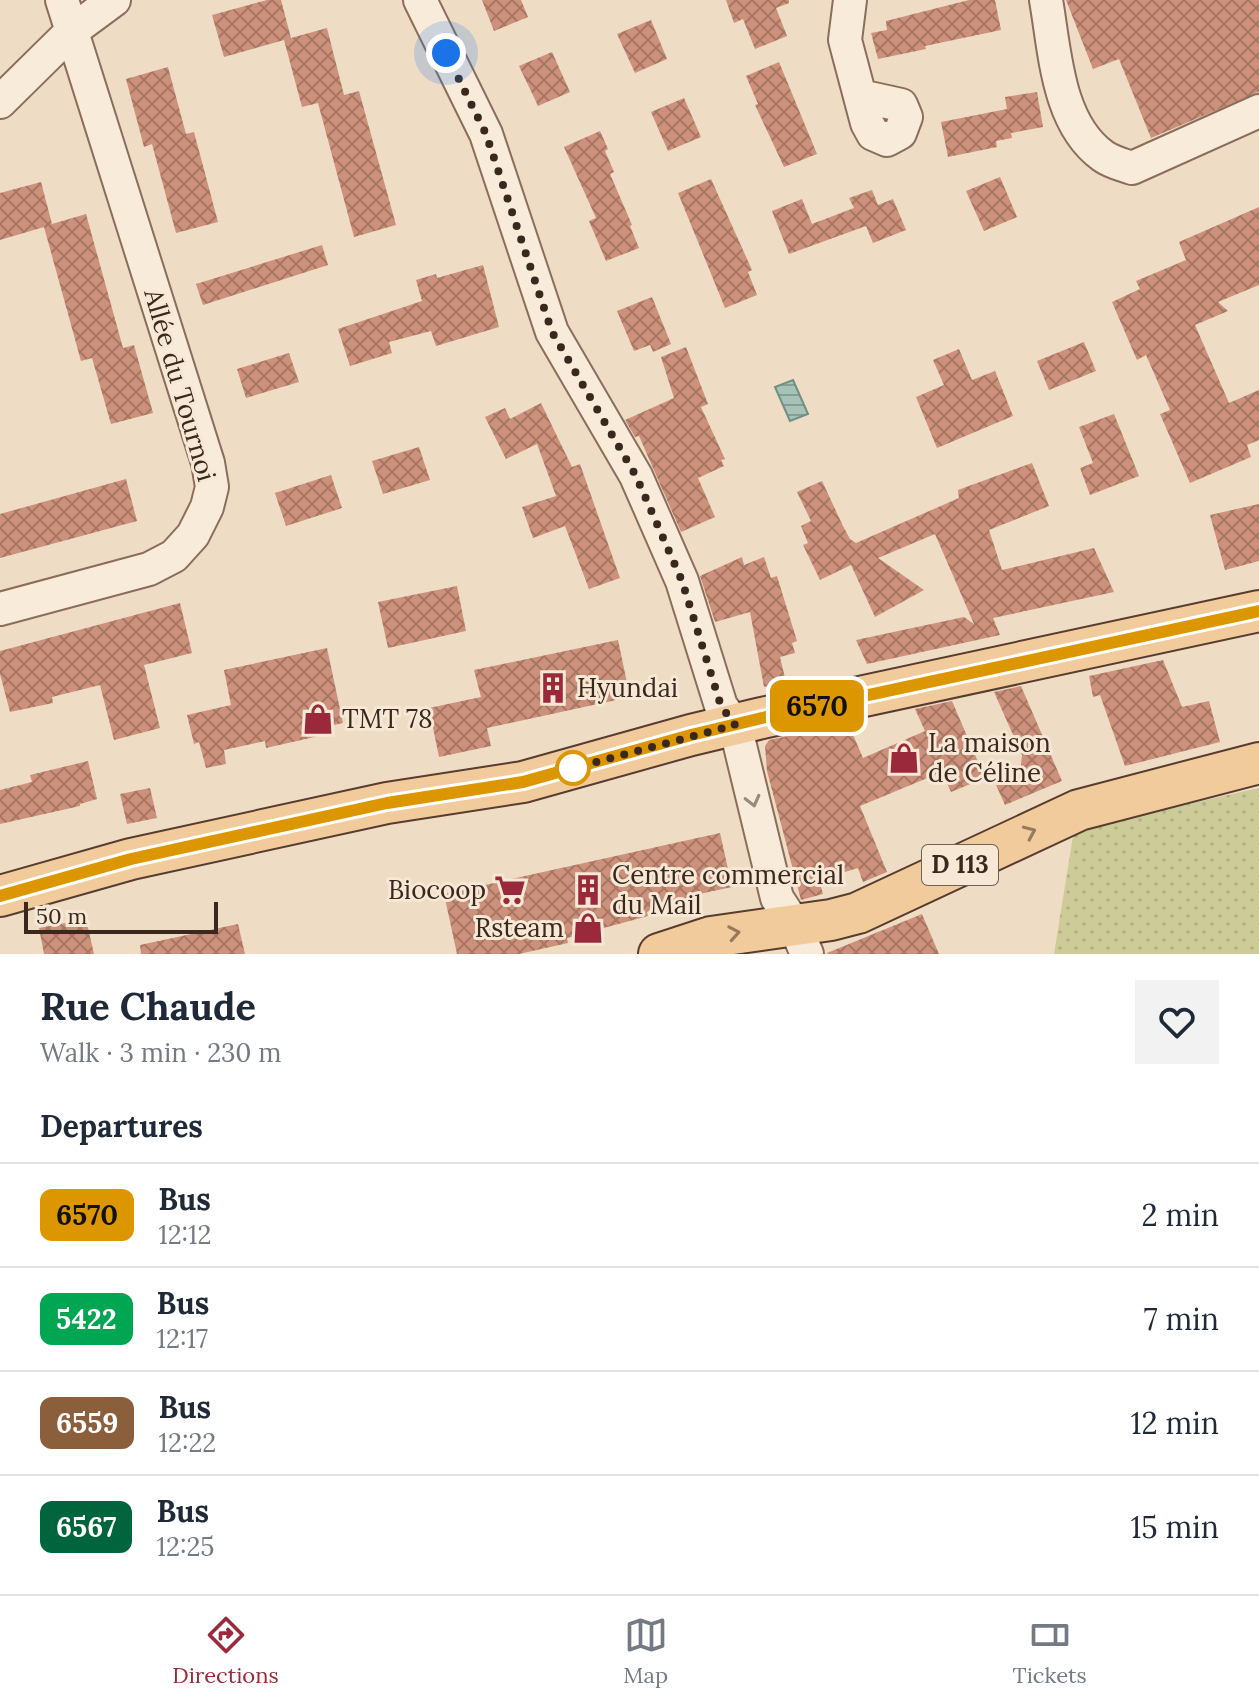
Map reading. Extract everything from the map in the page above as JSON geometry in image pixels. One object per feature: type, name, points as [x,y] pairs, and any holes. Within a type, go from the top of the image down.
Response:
[{"type":"main road","points":[[0,896],[131,859],[387,803],[523,782],[735,725],[1259,611]]},
{"type":"main road","name":"D 113","points":[[659,954],[711,937],[801,939],[831,920],[858,913],[1079,810],[1259,763]]},
{"type":"street","name":"Allée du Tournoi","points":[[0,609],[149,569],[174,556],[193,535],[207,507],[212,487],[208,463],[62,0]]},
{"type":"street","points":[[0,102],[72,31],[114,0]]},
{"type":"street","points":[[420,0],[486,134],[552,332],[636,476],[682,581],[721,706],[735,725],[777,898],[801,939]]},
{"type":"street","points":[[850,0],[845,40],[860,96]]},
{"type":"street","points":[[1046,0],[1062,90],[1073,119],[1089,144],[1106,158],[1132,168],[1259,111]]},
{"type":"shaded area","points":[[793,380],[808,414],[790,421],[775,387]]},
{"type":"shaded area","points":[[1259,788],[1259,954],[1054,954],[1074,830]]},
{"type":"building","points":[[267,0],[281,0],[291,38],[327,28],[344,95],[359,91],[396,225],[354,237],[318,103],[302,107],[284,40],[224,57],[212,15]]},
{"type":"building","points":[[482,0],[521,0],[528,17],[494,31]]},
{"type":"building","points":[[726,0],[789,0],[789,3],[776,8],[787,36],[755,49],[743,19],[734,23]]},
{"type":"building","points":[[969,0],[995,0],[1001,30],[878,59],[871,33],[887,30],[886,21]]},
{"type":"building","points":[[1066,0],[1259,0],[1259,92],[1151,138],[1119,59],[1093,69]]},
{"type":"building","points":[[651,20],[667,59],[635,73],[617,34]]},
{"type":"building","points":[[552,52],[570,92],[538,106],[519,66]]},
{"type":"building","points":[[779,62],[817,154],[784,167],[755,105],[758,104],[746,76]]},
{"type":"building","points":[[168,67],[186,134],[194,132],[218,222],[176,233],[152,144],[144,147],[126,79]]},
{"type":"building","points":[[1037,92],[1043,127],[1011,133],[1012,138],[996,141],[997,147],[948,157],[941,122],[1007,109],[1005,97]]},
{"type":"building","points":[[684,98],[701,137],[668,151],[651,112]]},
{"type":"building","points":[[600,131],[614,172],[610,174],[639,248],[606,261],[589,221],[596,218],[564,147]]},
{"type":"building","points":[[1000,177],[1017,217],[984,231],[966,191]]},
{"type":"building","points":[[711,179],[752,270],[748,272],[757,295],[725,308],[678,193]]},
{"type":"building","points":[[41,182],[52,224],[86,214],[123,348],[134,345],[153,413],[111,424],[92,358],[81,361],[44,227],[0,240],[0,193]]},
{"type":"building","points":[[872,190],[878,205],[893,199],[906,230],[873,243],[866,226],[789,254],[772,211],[802,199],[812,224],[854,208],[849,198]]},
{"type":"building","points":[[1259,207],[1259,285],[1218,302],[1228,311],[1195,325],[1229,403],[1259,390],[1259,440],[1247,445],[1251,457],[1190,483],[1160,414],[1170,410],[1146,355],[1137,360],[1112,302],[1140,289],[1136,281],[1186,260],[1179,242]]},
{"type":"building","points":[[322,245],[328,265],[203,305],[196,284]]},
{"type":"building","points":[[483,265],[499,327],[436,346],[431,331],[389,342],[392,353],[350,366],[338,329],[422,301],[416,280],[436,274],[437,278]]},
{"type":"building","points":[[652,297],[671,344],[653,352],[650,345],[634,351],[617,311]]},
{"type":"building","points":[[1084,342],[1096,371],[1049,390],[1037,361]]},
{"type":"building","points":[[686,347],[708,404],[701,407],[725,459],[721,460],[724,466],[698,478],[715,517],[681,532],[639,436],[635,437],[625,420],[674,398],[661,357]]},
{"type":"building","points":[[959,349],[972,380],[995,371],[1013,416],[937,448],[916,397],[944,385],[933,360]]},
{"type":"building","points":[[289,353],[299,382],[246,398],[237,369]]},
{"type":"building","points":[[541,403],[572,467],[580,464],[620,578],[589,589],[565,526],[533,538],[522,507],[556,496],[537,444],[506,459],[485,417],[505,408],[510,419]]},
{"type":"building","points":[[1114,414],[1139,476],[1090,495],[1080,468],[1093,463],[1079,427]]},
{"type":"building","points":[[419,447],[430,480],[383,494],[372,461]]},
{"type":"building","points":[[1032,463],[1049,506],[989,530],[1002,570],[1094,548],[1114,592],[993,618],[1000,635],[867,664],[856,640],[964,617],[974,624],[935,534],[878,558],[924,590],[875,617],[851,565],[820,580],[803,545],[808,543],[801,526],[811,521],[797,492],[822,481],[850,539],[856,543],[959,498],[958,490]]},
{"type":"building","points":[[331,475],[342,508],[286,526],[275,493]]},
{"type":"building","points":[[126,479],[137,521],[0,558],[0,514]]},
{"type":"building","points":[[1259,504],[1259,561],[1225,570],[1210,515]]},
{"type":"building","points":[[742,557],[744,565],[764,557],[771,578],[777,576],[797,641],[792,643],[795,653],[780,657],[786,682],[764,687],[750,612],[715,622],[700,576]]},
{"type":"building","points":[[457,586],[466,631],[388,648],[378,602]]},
{"type":"building","points":[[180,603],[192,653],[144,665],[160,728],[114,740],[100,685],[52,697],[53,703],[10,712],[0,674],[0,651]]},
{"type":"building","name":"Hyundai","points":[[618,640],[630,697],[487,728],[491,746],[439,757],[429,708],[481,697],[474,670]]},
{"type":"building","points":[[327,648],[343,723],[317,729],[319,736],[266,748],[265,741],[224,750],[226,764],[206,768],[199,742],[194,744],[187,715],[231,705],[224,670]]},
{"type":"building","points":[[1163,660],[1182,707],[1209,701],[1220,742],[1125,766],[1100,695],[1093,697],[1089,676]]},
{"type":"building","points":[[1021,686],[1062,781],[1005,805],[996,785],[1020,774],[1022,755],[994,692]]},
{"type":"building","points":[[952,701],[985,778],[951,792],[942,772],[860,806],[887,872],[863,882],[858,868],[819,880],[823,894],[801,900],[767,771],[765,746],[769,740],[848,723],[863,758],[925,731],[915,709]]},
{"type":"building","points":[[88,761],[97,799],[80,806],[0,824],[0,790],[32,782],[30,775]]},
{"type":"building","points":[[150,788],[157,818],[127,824],[120,794]]},
{"type":"building","name":"Centre commercial du Mail","points":[[720,833],[732,887],[690,896],[692,903],[647,912],[648,916],[567,938],[568,943],[519,954],[457,954],[444,894]]},
{"type":"building","points":[[922,914],[939,954],[827,953]]},
{"type":"building","points":[[86,919],[94,954],[44,954],[39,928]]},
{"type":"building","points":[[238,924],[245,954],[141,954],[140,945]]},
{"type":"bus line","name":"6570","points":[[0,896],[131,859],[387,803],[523,782],[762,718],[1259,611]]},
{"type":"place","name":"Hyundai","points":[[553,688]]},
{"type":"place","name":"TMT 78","points":[[318,719]]},
{"type":"place","name":"La maison de Céline","points":[[904,758]]},
{"type":"place","name":"Biocoop","points":[[510,890]]},
{"type":"place","name":"Centre commercial du Mail","points":[[588,890]]},
{"type":"place","name":"Rsteam","points":[[588,928]]},
{"type":"route","points":[[446,53],[486,134],[552,332],[636,476],[682,581],[721,706],[735,725],[570,769],[573,768]]}]
